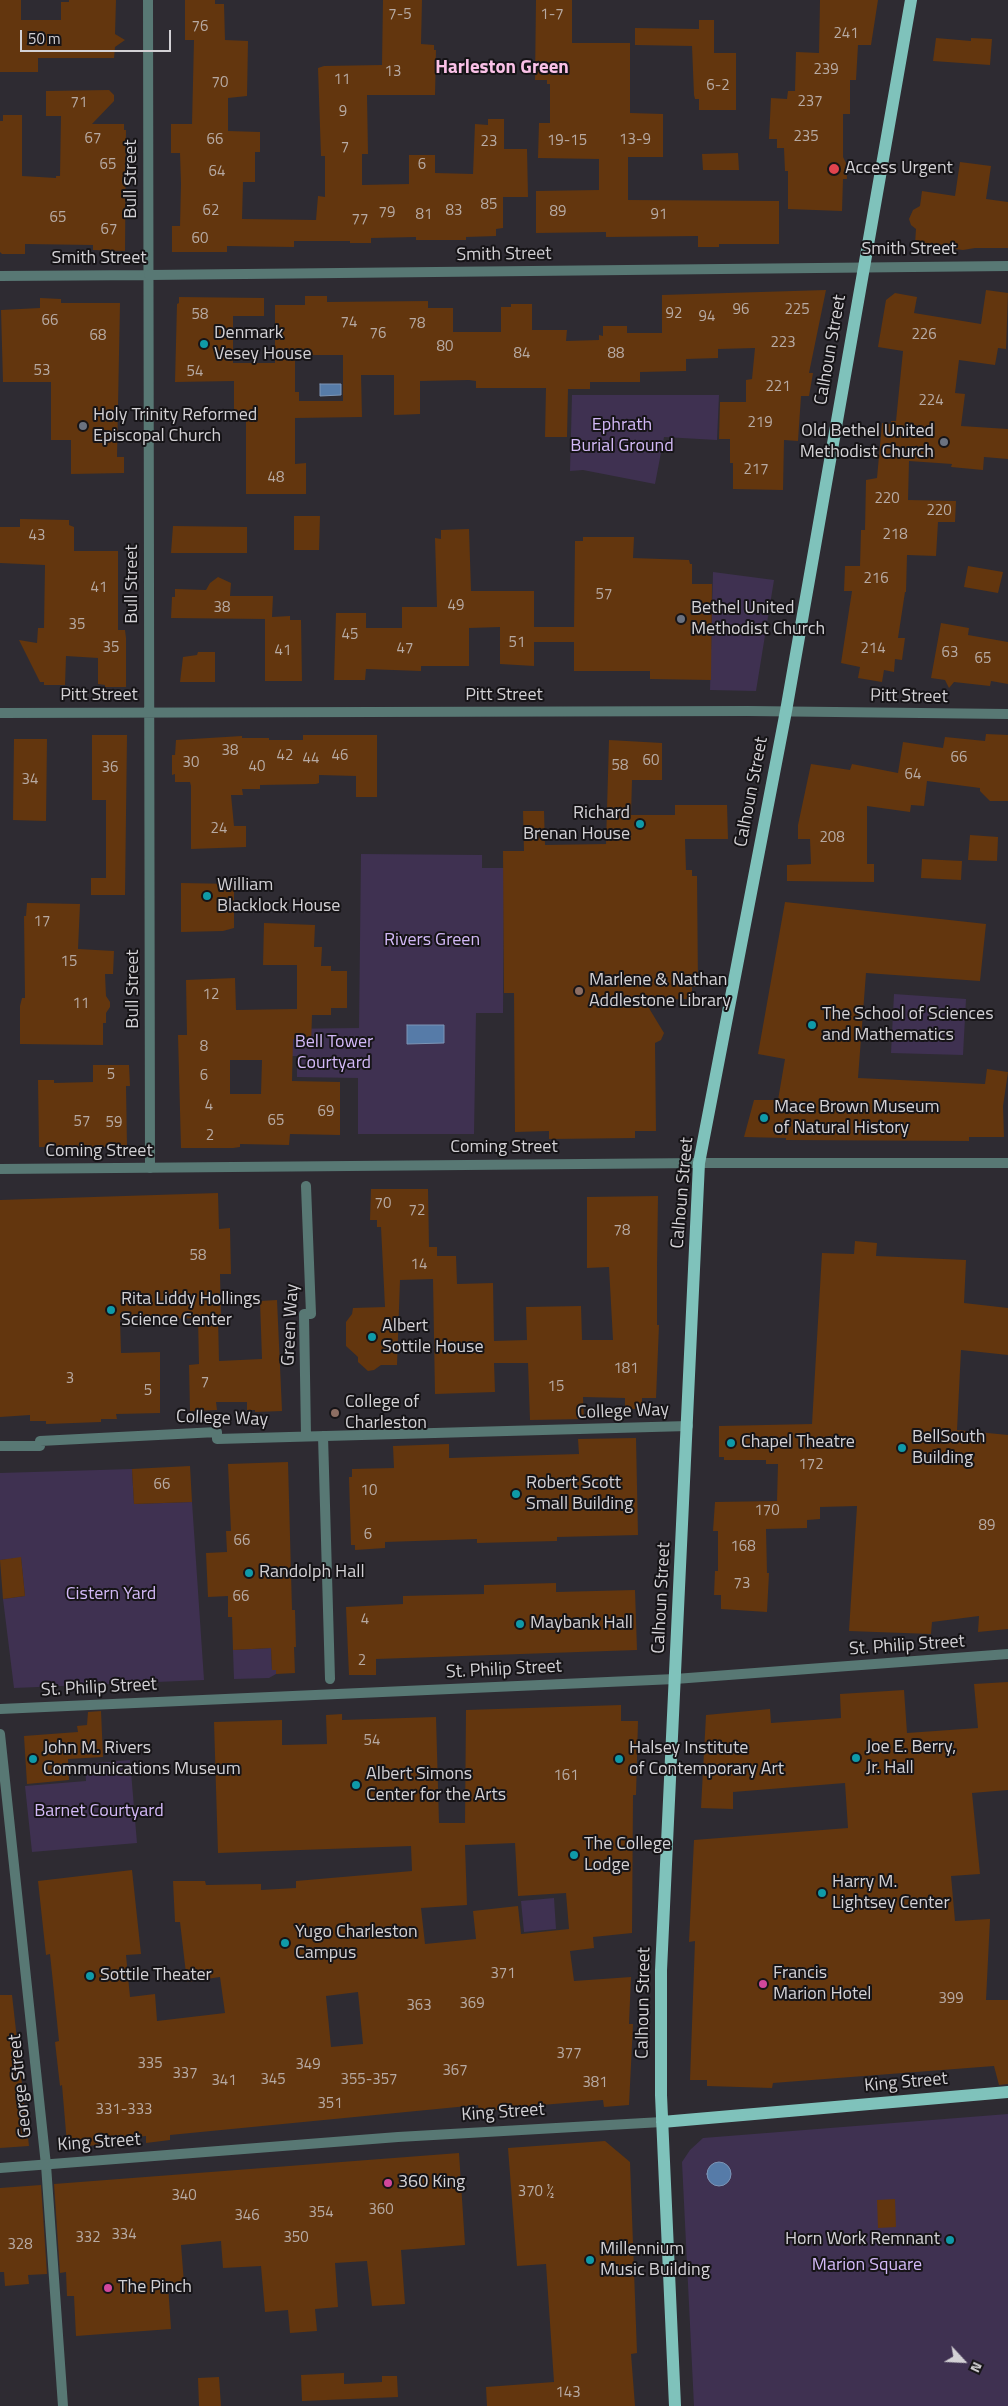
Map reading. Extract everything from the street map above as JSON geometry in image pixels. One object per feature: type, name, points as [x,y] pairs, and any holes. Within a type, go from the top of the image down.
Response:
[{"type":"main road","name":"Calhoun Street","points":[[675,2406],[662,2122],[661,1970],[699,1163],[786,711],[911,0]]},
{"type":"main road","name":"King Street","points":[[662,2122],[1008,2092]]},
{"type":"street","name":"Bull Street","points":[[148,0],[150,1168]]},
{"type":"street","name":"Smith Street","points":[[0,276],[1008,266]]},
{"type":"street","name":"Pitt Street","points":[[0,713],[786,711],[1008,714]]},
{"type":"street","name":"Coming Street","points":[[0,1169],[699,1163],[1008,1163]]},
{"type":"street","name":"Green Way","points":[[306,1186],[310,1314],[304,1314],[306,1436]]},
{"type":"street","name":"College Way","points":[[0,1446],[40,1446],[40,1441],[217,1432],[217,1439],[688,1426]]},
{"type":"street","points":[[323,1436],[330,1678]]},
{"type":"street","name":"St. Philip Street","points":[[0,1709],[675,1679],[1008,1654]]},
{"type":"street","name":"George Street","points":[[0,1734],[46,2165],[63,2406]]},
{"type":"street","name":"King Street","points":[[0,2168],[398,2137],[662,2122]]},
{"type":"green space","name":"Ephrath Burial Ground","points":[[572,395],[719,395],[717,440],[664,437],[655,484],[583,470],[570,471]]},
{"type":"green space","points":[[713,572],[774,580],[756,691],[710,690]]},
{"type":"green space","name":"Rivers Green","points":[[361,854],[482,855],[482,868],[504,868],[503,1013],[476,1013],[474,1134],[358,1134],[358,1078],[297,1077],[297,1056],[278,1056],[278,1029],[359,1028]]},
{"type":"green space","points":[[894,994],[966,999],[963,1055],[891,1053]]},
{"type":"green space","name":"Cistern Yard","points":[[132,1469],[134,1504],[192,1502],[204,1680],[14,1688],[3,1599],[25,1596],[21,1558],[0,1560],[0,1473]]},
{"type":"green space","points":[[271,1648],[272,1670],[276,1670],[276,1674],[269,1678],[234,1679],[233,1650]]},
{"type":"green space","name":"Barnet Courtyard","points":[[130,1760],[137,1843],[32,1852],[25,1786],[86,1781],[85,1764]]},
{"type":"green space","points":[[554,1898],[556,1929],[524,1932],[521,1901]]},
{"type":"green space","name":"Marion Square","points":[[1008,2114],[1008,2406],[694,2406],[682,2162],[690,2150],[703,2138]]},
{"type":"water","points":[[320,384],[341,384],[341,395],[320,396]]},
{"type":"water","points":[[407,1025],[444,1025],[444,1043],[407,1044]]},
{"type":"water","points":[[719,2162],[724,2163],[730,2169],[730,2179],[724,2185],[719,2186],[714,2185],[708,2179],[707,2174],[708,2169],[714,2163]]},
{"type":"building","points":[[0,0],[21,0],[21,20],[61,20],[61,2],[69,2],[69,0],[116,0],[115,34],[125,40],[115,47],[114,58],[38,58],[38,72],[0,72]]},
{"type":"building","points":[[185,0],[215,0],[215,4],[224,4],[225,40],[248,41],[247,96],[228,98],[228,131],[260,132],[260,152],[255,152],[255,182],[243,182],[242,219],[316,220],[318,196],[325,197],[325,156],[321,156],[318,68],[324,66],[382,65],[383,0],[422,0],[421,44],[434,45],[434,50],[436,50],[435,95],[367,95],[368,154],[362,154],[362,185],[409,184],[409,155],[435,155],[435,173],[473,174],[475,124],[488,125],[488,119],[504,119],[504,149],[527,149],[528,197],[503,197],[503,228],[496,229],[496,236],[466,237],[466,240],[416,240],[416,237],[371,238],[371,243],[294,241],[294,247],[227,246],[227,252],[172,252],[172,226],[180,226],[181,184],[180,153],[171,153],[171,124],[192,124],[194,40],[185,40]]},
{"type":"building","points":[[536,0],[572,0],[572,43],[630,43],[630,113],[663,114],[663,157],[628,157],[628,200],[779,201],[779,244],[719,244],[719,247],[698,247],[698,236],[606,237],[606,232],[536,233],[536,191],[599,190],[599,159],[538,158],[539,123],[550,123],[550,84],[547,84],[547,80],[535,80]]},
{"type":"building","points":[[820,0],[878,0],[871,45],[858,45],[856,80],[850,80],[850,114],[843,114],[843,157],[846,163],[847,179],[843,179],[842,211],[788,209],[788,171],[785,171],[784,148],[777,148],[777,139],[769,139],[771,98],[787,99],[788,91],[795,91],[796,52],[819,53]]},
{"type":"building","points":[[699,20],[714,20],[714,53],[736,53],[736,110],[699,110],[699,99],[695,99],[694,95],[692,46],[635,45],[635,28],[699,29]]},
{"type":"building","points":[[936,38],[971,41],[971,38],[992,39],[990,65],[933,61]]},
{"type":"building","points":[[109,90],[114,95],[114,101],[92,124],[124,124],[124,130],[126,130],[125,251],[93,250],[93,245],[25,244],[25,254],[2,254],[0,252],[0,121],[3,121],[3,115],[22,115],[22,176],[56,178],[56,176],[60,176],[61,116],[46,116],[46,91]]},
{"type":"building","points":[[738,153],[739,170],[703,170],[702,154]]},
{"type":"building","points":[[960,162],[991,166],[986,199],[1008,202],[1008,248],[963,250],[915,244],[916,229],[911,225],[909,219],[913,210],[920,206],[922,191],[955,196]]},
{"type":"building","points":[[826,290],[809,373],[813,373],[809,396],[801,396],[798,441],[784,440],[783,490],[733,489],[733,463],[730,463],[730,439],[719,439],[720,402],[746,402],[746,380],[752,379],[755,348],[718,349],[718,358],[686,359],[686,371],[640,372],[640,382],[590,382],[590,389],[568,389],[567,437],[545,437],[546,388],[476,388],[476,381],[469,380],[420,381],[420,414],[394,415],[394,375],[361,375],[362,417],[295,418],[295,464],[306,463],[306,494],[246,494],[246,418],[234,418],[234,381],[175,382],[177,304],[179,303],[179,297],[264,298],[264,316],[233,316],[233,363],[275,363],[275,305],[305,305],[305,296],[327,296],[327,302],[428,301],[428,308],[453,308],[453,332],[501,332],[501,307],[511,307],[511,304],[532,304],[532,330],[567,330],[566,341],[599,340],[599,335],[603,336],[603,326],[627,326],[627,333],[662,333],[662,295]],"holes":[[[295,355],[343,355],[343,401],[299,401],[299,392],[295,392]]]},
{"type":"building","points":[[986,290],[1008,293],[1006,349],[998,348],[995,365],[959,360],[955,393],[965,394],[961,426],[1008,429],[1008,459],[984,457],[983,470],[951,467],[952,464],[909,461],[908,500],[956,501],[955,522],[938,522],[936,556],[907,555],[906,592],[898,638],[905,638],[902,660],[895,659],[894,672],[884,670],[882,682],[858,678],[860,667],[841,663],[852,591],[844,591],[845,566],[860,566],[861,530],[865,530],[866,480],[877,478],[882,423],[891,424],[891,421],[896,421],[903,351],[878,347],[886,300],[895,293],[917,297],[914,313],[981,324]]},
{"type":"building","points":[[40,298],[61,299],[61,303],[120,303],[117,457],[124,457],[124,473],[71,474],[71,440],[51,440],[51,382],[3,382],[1,310],[40,308]]},
{"type":"building","points":[[294,516],[320,516],[319,550],[294,550]]},
{"type":"building","points":[[20,519],[69,520],[69,525],[74,527],[74,551],[118,551],[118,630],[125,630],[126,687],[105,687],[105,685],[98,684],[98,658],[66,656],[65,685],[44,685],[44,682],[40,682],[19,640],[37,643],[38,628],[44,628],[45,565],[0,563],[0,527],[20,527]]},
{"type":"building","points":[[173,526],[247,527],[247,553],[171,553]]},
{"type":"building","points":[[469,529],[471,591],[534,591],[534,627],[574,627],[575,541],[583,541],[583,537],[634,537],[633,558],[689,560],[690,564],[692,564],[692,584],[712,584],[711,680],[650,679],[650,671],[574,671],[574,642],[534,642],[534,666],[500,664],[500,627],[469,628],[469,666],[421,666],[421,671],[366,669],[365,680],[334,680],[336,613],[366,613],[366,628],[402,628],[402,607],[437,607],[435,538],[441,539],[441,530]]},
{"type":"building","points":[[968,566],[1003,572],[998,593],[964,587]]},
{"type":"building","points":[[218,577],[231,583],[230,596],[273,596],[272,617],[290,616],[290,620],[301,620],[302,681],[265,681],[265,619],[171,618],[172,597],[175,597],[175,589],[206,590],[210,583]]},
{"type":"building","points":[[941,623],[969,628],[968,635],[1008,642],[1008,684],[991,681],[990,686],[954,682],[949,688],[945,680],[931,678]]},
{"type":"building","points":[[198,652],[215,652],[215,682],[180,682],[183,657],[197,655]]},
{"type":"building","points":[[986,734],[1008,735],[1008,801],[990,801],[980,791],[980,788],[927,781],[924,806],[911,805],[910,812],[867,806],[867,864],[874,864],[874,882],[787,881],[787,865],[811,864],[810,839],[798,839],[798,825],[811,764],[850,770],[852,764],[898,773],[903,742],[943,748],[945,737],[985,741]]},
{"type":"building","points":[[92,735],[127,735],[125,895],[91,895],[91,878],[106,878],[106,800],[92,800]]},
{"type":"building","points":[[303,735],[377,735],[377,797],[356,797],[356,776],[319,775],[319,783],[316,784],[260,785],[260,789],[242,789],[243,795],[231,795],[234,826],[246,826],[246,847],[191,849],[190,782],[175,782],[175,774],[172,775],[172,755],[175,755],[176,740],[242,736],[242,738],[269,738],[269,740],[303,740]]},
{"type":"building","points":[[14,739],[47,739],[46,821],[13,820]]},
{"type":"building","name":"Marlene & Nathan Addlestone Library","points":[[609,740],[662,743],[662,780],[632,780],[631,815],[675,815],[675,805],[727,805],[728,839],[685,839],[686,870],[692,870],[692,876],[697,876],[698,987],[692,987],[692,993],[687,993],[687,999],[644,1000],[664,1033],[661,1040],[655,1043],[656,1131],[635,1131],[635,1138],[549,1139],[549,1131],[515,1132],[514,993],[504,993],[503,851],[524,851],[523,811],[544,811],[545,845],[606,844]]},
{"type":"building","points":[[970,835],[998,837],[997,861],[968,860]]},
{"type":"building","points":[[922,859],[962,861],[961,880],[921,878]]},
{"type":"building","name":"William Blacklock House","points":[[181,883],[234,884],[234,928],[223,931],[181,932]]},
{"type":"building","name":"The School of Sciences and Mathematics","points":[[785,902],[986,924],[980,981],[866,973],[858,1078],[985,1084],[987,1069],[1008,1072],[1003,1106],[1004,1137],[969,1137],[969,1141],[786,1140],[786,1138],[744,1137],[754,1100],[778,1100],[785,1059],[758,1054]]},
{"type":"building","points":[[27,903],[80,904],[78,949],[114,951],[113,974],[105,974],[106,996],[110,1002],[110,1007],[106,1013],[106,1023],[103,1023],[103,1045],[20,1044],[20,1006],[22,998],[25,998],[24,916],[26,916]]},
{"type":"building","points":[[264,923],[315,925],[314,947],[322,947],[321,966],[331,966],[331,971],[347,971],[347,1008],[331,1008],[331,1015],[312,1015],[311,1046],[298,1046],[298,1039],[293,1039],[292,1081],[340,1082],[340,1135],[290,1134],[289,1145],[240,1144],[240,1147],[233,1148],[181,1148],[178,1035],[187,1035],[186,980],[235,978],[236,1010],[297,1009],[297,965],[263,965]],"holes":[[[230,1060],[262,1060],[261,1094],[230,1094]]]},
{"type":"building","points":[[93,1065],[129,1065],[130,1086],[126,1086],[127,1147],[39,1147],[38,1080],[54,1080],[54,1083],[93,1082]]},
{"type":"building","points":[[371,1189],[428,1189],[429,1247],[437,1247],[437,1256],[456,1256],[457,1284],[493,1283],[494,1341],[527,1340],[526,1307],[581,1306],[582,1340],[613,1340],[609,1267],[587,1268],[587,1197],[658,1196],[657,1325],[659,1325],[656,1398],[642,1398],[642,1409],[625,1409],[625,1398],[583,1397],[584,1419],[530,1420],[528,1363],[494,1363],[495,1392],[435,1394],[433,1279],[400,1280],[397,1365],[381,1365],[374,1370],[368,1371],[358,1362],[358,1357],[346,1346],[346,1322],[352,1314],[353,1308],[385,1307],[381,1227],[377,1227],[377,1220],[370,1220]]},
{"type":"building","name":"Rita Liddy Hollings Science Center","points":[[218,1193],[219,1229],[230,1228],[231,1274],[220,1274],[221,1317],[218,1317],[219,1361],[262,1359],[260,1301],[277,1300],[282,1411],[255,1412],[255,1410],[247,1410],[247,1402],[216,1402],[217,1410],[190,1411],[189,1365],[199,1364],[198,1318],[120,1320],[121,1353],[160,1352],[160,1413],[116,1414],[117,1419],[101,1419],[101,1422],[46,1424],[46,1421],[30,1421],[30,1415],[0,1417],[0,1200]]},
{"type":"building","points":[[855,1241],[877,1243],[876,1256],[966,1260],[964,1303],[1008,1308],[1008,1355],[961,1350],[957,1430],[1008,1435],[1008,1629],[978,1632],[979,1616],[932,1622],[931,1634],[849,1631],[857,1506],[820,1507],[820,1519],[807,1520],[807,1528],[766,1529],[767,1573],[769,1573],[767,1612],[721,1609],[721,1595],[714,1595],[715,1571],[718,1571],[718,1531],[713,1531],[715,1502],[777,1501],[778,1464],[766,1464],[766,1460],[724,1460],[724,1457],[719,1457],[719,1426],[812,1424],[822,1253],[854,1254]]},
{"type":"building","name":"Robert Scott Small Building","points":[[636,1438],[638,1535],[557,1537],[557,1541],[477,1543],[477,1539],[385,1542],[385,1548],[355,1550],[355,1545],[351,1545],[349,1477],[352,1477],[352,1469],[394,1468],[393,1446],[449,1444],[449,1458],[579,1454],[578,1439]]},
{"type":"building","name":"Randolph Hall","points":[[288,1462],[292,1610],[295,1610],[295,1673],[276,1674],[276,1670],[272,1670],[271,1648],[233,1650],[232,1617],[228,1617],[228,1596],[208,1597],[206,1553],[227,1552],[226,1531],[231,1531],[228,1464]]},
{"type":"building","points":[[190,1466],[192,1502],[134,1504],[132,1469]]},
{"type":"building","points":[[21,1557],[25,1596],[3,1599],[0,1560]]},
{"type":"building","name":"Maybank Hall","points":[[556,1583],[556,1592],[635,1590],[637,1650],[376,1659],[376,1675],[349,1675],[346,1607],[403,1604],[403,1596],[484,1594],[484,1585]]},
{"type":"building","points":[[1008,1682],[1008,1790],[972,1793],[980,1874],[951,1876],[955,1921],[990,1919],[986,2000],[1008,2000],[1008,2084],[999,2085],[994,2066],[773,2083],[772,2088],[707,2086],[707,2080],[690,2080],[695,1941],[689,1942],[694,1840],[848,1828],[845,1783],[733,1792],[733,1809],[701,1808],[706,1715],[770,1709],[771,1723],[841,1718],[840,1694],[904,1690],[907,1733],[978,1728],[974,1684]]},
{"type":"building","points":[[621,1705],[621,1721],[638,1721],[636,1795],[633,1795],[632,1933],[593,1937],[594,1948],[570,1951],[574,1981],[631,1977],[629,2024],[633,2024],[629,2105],[604,2107],[603,2100],[479,2111],[478,2105],[170,2135],[170,2140],[146,2143],[146,2136],[107,2140],[107,2144],[87,2146],[87,2142],[67,2144],[62,2085],[60,2086],[55,2042],[59,2041],[50,1954],[46,1955],[38,1881],[132,1870],[141,1954],[126,1955],[130,1997],[155,1994],[157,2021],[225,2013],[220,1977],[187,1982],[180,1922],[175,1922],[173,1881],[205,1881],[206,1885],[261,1884],[261,1890],[296,1888],[296,1881],[412,1871],[411,1846],[218,1853],[214,1722],[282,1720],[282,1745],[327,1744],[326,1715],[342,1714],[342,1720],[436,1717],[439,1823],[465,1823],[466,1710]],"holes":[[[515,1843],[518,1896],[566,1893],[569,1929],[521,1934],[518,1906],[473,1911],[476,1939],[425,1944],[421,1908],[467,1905],[465,1845]],[[358,1992],[363,2044],[331,2047],[326,1996]]]},
{"type":"building","points":[[101,1711],[103,1757],[68,1759],[69,1780],[27,1784],[24,1736],[78,1732],[77,1726],[87,1725],[88,1712]]},
{"type":"building","points":[[0,1995],[12,1995],[29,2146],[0,2148]]},
{"type":"building","name":"Millennium Music Building","points":[[605,2141],[630,2162],[637,2353],[631,2354],[635,2406],[487,2406],[486,2387],[554,2382],[546,2264],[517,2266],[508,2148]]},
{"type":"building","points":[[459,2153],[465,2245],[401,2250],[405,2304],[372,2306],[367,2261],[335,2263],[338,2307],[315,2309],[317,2331],[290,2333],[288,2310],[265,2312],[261,2266],[223,2268],[221,2241],[181,2245],[184,2283],[168,2285],[171,2329],[76,2336],[74,2296],[67,2296],[66,2272],[60,2273],[54,2184]]},
{"type":"building","points":[[41,2185],[47,2274],[28,2275],[29,2284],[5,2286],[4,2272],[0,2272],[0,2188]]},
{"type":"building","points":[[895,2199],[896,2227],[878,2228],[877,2200]]},
{"type":"building","points":[[344,2373],[344,2384],[382,2382],[382,2376],[397,2376],[398,2397],[302,2401],[301,2375]]},
{"type":"building","points":[[219,2377],[221,2406],[199,2406],[198,2378]]},
{"type":"place","name":"Access Urgent","points":[[834,169]]},
{"type":"place","name":"Denmark Vesey House","points":[[204,344]]},
{"type":"place","name":"Holy Trinity Reformed Episcopal Church","points":[[83,426]]},
{"type":"place","name":"Old Bethel United Methodist Church","points":[[944,442]]},
{"type":"place","name":"Bethel United Methodist Church","points":[[681,619]]},
{"type":"place","name":"Richard Brenan House","points":[[640,824]]},
{"type":"place","name":"William Blacklock House","points":[[207,896]]},
{"type":"place","name":"Marlene & Nathan Addlestone Library","points":[[579,991]]},
{"type":"place","name":"The School of Sciences and Mathematics","points":[[812,1025]]},
{"type":"place","name":"Mace Brown Museum of Natural History","points":[[764,1118]]},
{"type":"place","name":"Rita Liddy Hollings Science Center","points":[[111,1310]]},
{"type":"place","name":"Albert Sottile House","points":[[372,1337]]},
{"type":"place","name":"College of Charleston","points":[[335,1413]]},
{"type":"place","name":"Chapel Theatre","points":[[731,1443]]},
{"type":"place","name":"BellSouth Building","points":[[902,1448]]},
{"type":"place","name":"Robert Scott Small Building","points":[[516,1494]]},
{"type":"place","name":"Randolph Hall","points":[[249,1573]]},
{"type":"place","name":"Maybank Hall","points":[[520,1624]]},
{"type":"place","name":"Joe E. Berry, Jr. Hall","points":[[856,1758]]},
{"type":"place","name":"John M. Rivers Communications Museum","points":[[33,1759]]},
{"type":"place","name":"Halsey Institute of Contemporary Art","points":[[619,1759]]},
{"type":"place","name":"Albert Simons Center for the Arts","points":[[356,1785]]},
{"type":"place","name":"The College Lodge","points":[[574,1855]]},
{"type":"place","name":"Harry M. Lightsey Center","points":[[822,1893]]},
{"type":"place","name":"Yugo Charleston Campus","points":[[285,1943]]},
{"type":"place","name":"Sottile Theater","points":[[90,1976]]},
{"type":"place","name":"Francis Marion Hotel","points":[[763,1984]]},
{"type":"place","name":"360 King","points":[[388,2183]]},
{"type":"place","name":"Horn Work Remnant","points":[[950,2240]]},
{"type":"place","name":"Millennium Music Building","points":[[590,2260]]},
{"type":"place","name":"The Pinch","points":[[108,2288]]},
{"type":"district","name":"Harleston Green","points":[[502,68]]},
{"type":"park label","name":"Bell Tower Courtyard","points":[[334,1053]]}]
